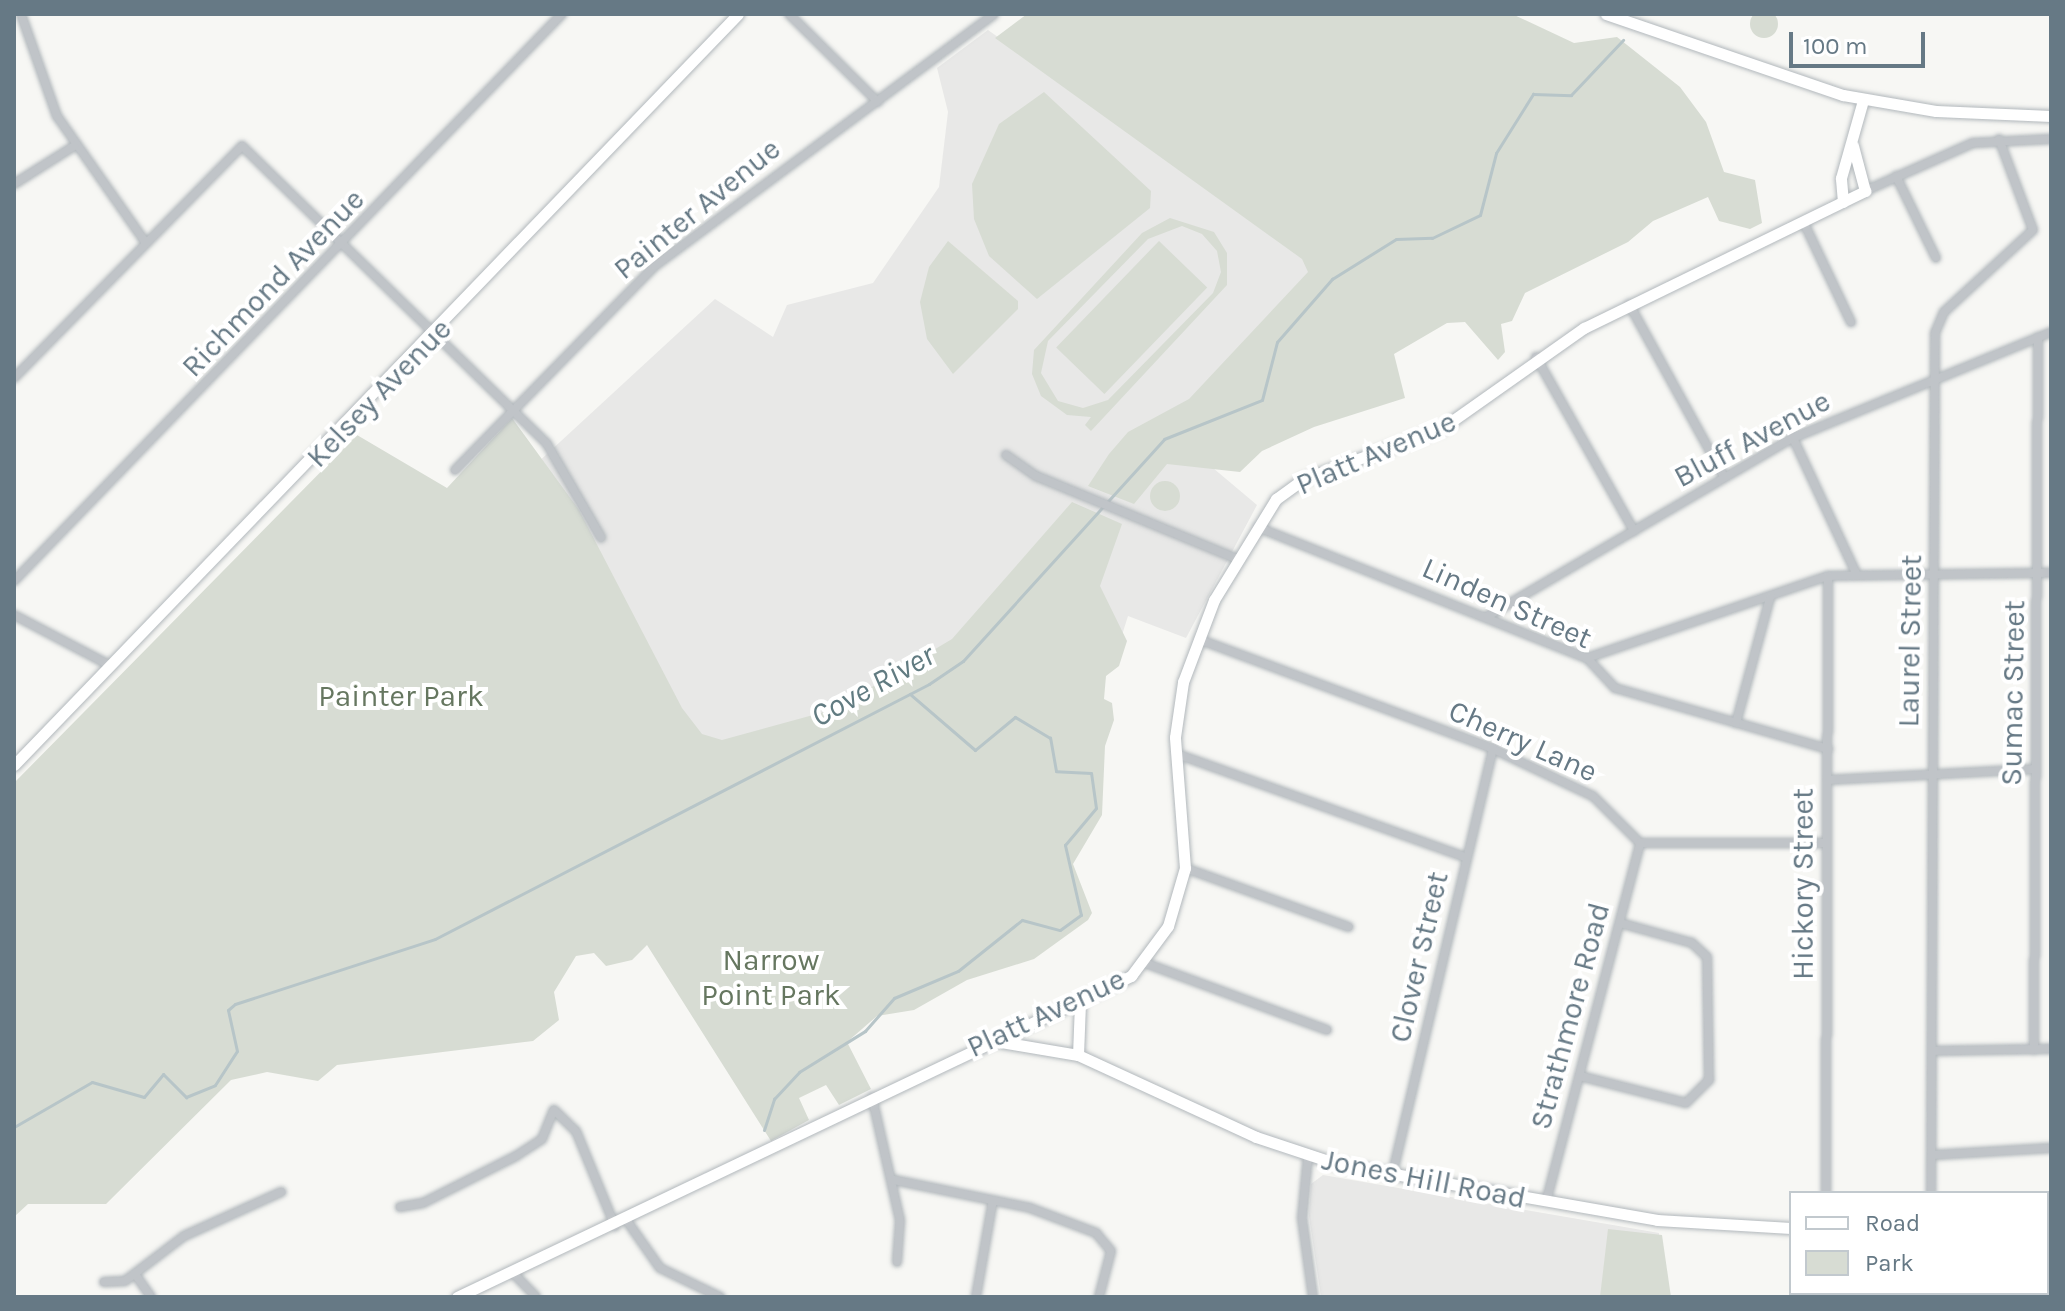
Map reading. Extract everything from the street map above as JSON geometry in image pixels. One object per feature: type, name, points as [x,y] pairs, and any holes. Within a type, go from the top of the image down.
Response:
[{"type":"main road","name":"Kelsey Avenue","points":[[14,765],[435,336],[738,14]]},
{"type":"main road","points":[[1606,14],[1863,100],[2051,116]]},
{"type":"main road","points":[[1843,202],[1841,178],[1853,146],[1863,100]]},
{"type":"main road","points":[[1853,146],[1865,191]]},
{"type":"main road","name":"Platt Avenue","points":[[457,1297],[515,1275],[872,1096],[1080,1003],[1145,963],[1168,926],[1185,868],[1177,754],[1178,700],[1198,639],[1235,558],[1276,499],[1304,479],[1442,428],[1536,357],[1629,304],[1865,191]]},
{"type":"main road","points":[[1078,1055],[1080,1003]]},
{"type":"main road","name":"Jones Hill Road","points":[[993,1042],[1034,1042],[1078,1055],[1308,1156],[1392,1176],[1706,1225],[1789,1228]]},
{"type":"street","points":[[21,14],[74,146],[146,243]]},
{"type":"street","name":"Richmond Avenue","points":[[14,581],[344,246],[562,14]]},
{"type":"street","points":[[789,14],[878,102]]},
{"type":"street","name":"Painter Avenue","points":[[455,470],[655,266],[994,14]]},
{"type":"street","name":"Platt Avenue","points":[[1865,191],[1896,176],[1999,139],[2051,139]]},
{"type":"street","name":"Laurel Street","points":[[1931,1191],[1935,333],[1944,312],[2033,230],[1999,139]]},
{"type":"street","points":[[14,184],[74,146]]},
{"type":"street","points":[[14,378],[242,146],[562,463],[601,537]]},
{"type":"street","points":[[1896,176],[1936,258]]},
{"type":"street","points":[[1803,221],[1851,322]]},
{"type":"street","points":[[1629,304],[1724,477]]},
{"type":"street","name":"Bluff Avenue","points":[[1488,616],[1793,438],[2051,332]]},
{"type":"street","name":"Sumac Street","points":[[2034,1050],[2040,573],[2038,337]]},
{"type":"street","points":[[1536,357],[1634,531]]},
{"type":"street","points":[[1793,438],[1856,573]]},
{"type":"street","points":[[1006,455],[1083,495],[1235,558]]},
{"type":"street","name":"Linden Street","points":[[1256,527],[1488,616],[1587,658],[1615,688],[1828,749]]},
{"type":"street","points":[[1587,658],[1828,576],[1856,573],[2051,573]]},
{"type":"street","name":"Hickory Street","points":[[1826,1191],[1828,576]]},
{"type":"street","points":[[1736,723],[1770,598]]},
{"type":"street","points":[[14,615],[111,666]]},
{"type":"street","name":"Cherry Lane","points":[[1198,639],[1493,749],[1593,796],[1640,843]]},
{"type":"street","name":"Clover Street","points":[[1392,1176],[1493,749]]},
{"type":"street","points":[[1177,754],[1467,858]]},
{"type":"street","points":[[1827,780],[1932,777],[2036,769]]},
{"type":"street","points":[[1640,843],[1827,843]]},
{"type":"street","name":"Strathmore Road","points":[[1546,1202],[1640,843]]},
{"type":"street","points":[[1185,868],[1349,927]]},
{"type":"street","points":[[1580,1076],[1686,1103],[1709,1080],[1707,957],[1692,943],[1620,923]]},
{"type":"street","points":[[1145,963],[1327,1030]]},
{"type":"street","points":[[1933,1051],[2051,1049]]},
{"type":"street","points":[[872,1096],[894,1180],[897,1262]]},
{"type":"street","points":[[400,1207],[423,1203],[542,1139],[554,1110],[576,1131],[621,1224],[660,1268],[720,1297]]},
{"type":"street","points":[[1933,1155],[2051,1148]]},
{"type":"street","points":[[1308,1156],[1302,1218],[1313,1297]]},
{"type":"street","points":[[894,1180],[993,1200],[1104,1239],[1111,1251],[1099,1297]]},
{"type":"street","points":[[104,1282],[135,1274],[184,1236],[281,1192]]},
{"type":"street","points":[[976,1297],[993,1200]]},
{"type":"street","points":[[135,1274],[151,1297]]},
{"type":"street","points":[[515,1275],[536,1297]]},
{"type":"shaded area","points":[[988,30],[1318,263],[1194,452],[1257,505],[1186,638],[1128,616],[1122,635],[765,829],[522,477],[715,299],[773,337],[787,305],[873,283],[939,187],[948,112],[937,68]]},
{"type":"shaded area","points":[[1323,1175],[1659,1233],[1658,1297],[1321,1297],[1309,1216],[1311,1184]]},
{"type":"green space","points":[[1764,10],[1774,14],[1778,24],[1774,34],[1764,38],[1754,34],[1750,24],[1754,14]]},
{"type":"green space","points":[[1027,14],[1512,14],[1574,43],[1617,37],[1680,87],[1706,122],[1724,172],[1755,180],[1762,223],[1750,229],[1719,221],[1708,197],[1653,221],[1628,242],[1525,293],[1512,321],[1501,324],[1505,352],[1498,360],[1465,322],[1447,323],[1394,354],[1405,398],[1314,427],[1262,451],[1240,472],[1167,464],[1134,504],[1088,486],[1109,454],[1128,432],[1189,399],[1308,272],[1302,259],[995,38]]},
{"type":"green space","points":[[1044,92],[1151,191],[1150,208],[1037,299],[989,256],[974,219],[972,184],[999,124]]},
{"type":"green space","points":[[1170,218],[1214,232],[1227,253],[1227,285],[1091,431],[1085,425],[1091,417],[1067,415],[1041,396],[1032,374],[1034,350],[1142,233]],"holes":[[[1182,226],[1202,234],[1217,251],[1221,272],[1213,293],[1108,400],[1083,408],[1058,401],[1041,373],[1048,341],[1148,239]]]},
{"type":"green space","points":[[948,241],[1018,301],[1018,309],[953,374],[927,339],[920,302],[929,267]]},
{"type":"green space","points":[[1159,241],[1207,288],[1104,394],[1056,347]]},
{"type":"green space","points":[[512,418],[579,510],[682,708],[702,734],[722,740],[835,709],[952,639],[1072,502],[1122,524],[1100,586],[1127,641],[1119,666],[1106,676],[1104,699],[1112,703],[1114,720],[1105,746],[1102,815],[1073,864],[1092,913],[1088,920],[1034,959],[967,980],[914,1010],[877,1016],[847,1042],[871,1089],[839,1105],[826,1085],[799,1098],[809,1120],[771,1141],[647,945],[632,960],[606,966],[594,953],[576,956],[554,992],[559,1020],[533,1041],[337,1065],[318,1081],[267,1072],[231,1080],[106,1204],[28,1204],[14,1217],[14,783],[357,435],[447,488]]},
{"type":"green space","points":[[1165,481],[1176,485],[1180,496],[1176,507],[1165,511],[1154,507],[1150,496],[1154,485]]},
{"type":"green space","points":[[1608,1229],[1662,1235],[1671,1297],[1600,1297]]},
{"type":"waterway","name":"Cove River","points":[[14,1127],[92,1082],[144,1097],[163,1074],[186,1097],[215,1085],[237,1051],[228,1010],[235,1004],[435,939],[929,684],[963,661],[1164,439],[1262,400],[1277,342],[1332,279],[1396,239],[1432,238],[1480,215],[1496,153],[1533,94],[1571,95],[1623,40]]},
{"type":"waterway","points":[[764,1130],[774,1099],[799,1072],[865,1031],[894,998],[958,971],[1022,920],[1060,930],[1081,915],[1065,845],[1096,808],[1091,773],[1056,771],[1050,738],[1015,717],[975,750],[910,694]]},
{"type":"park label","name":"Painter Park","points":[[401,696]]},
{"type":"park label","name":"Narrow Point Park","points":[[771,977]]}]
